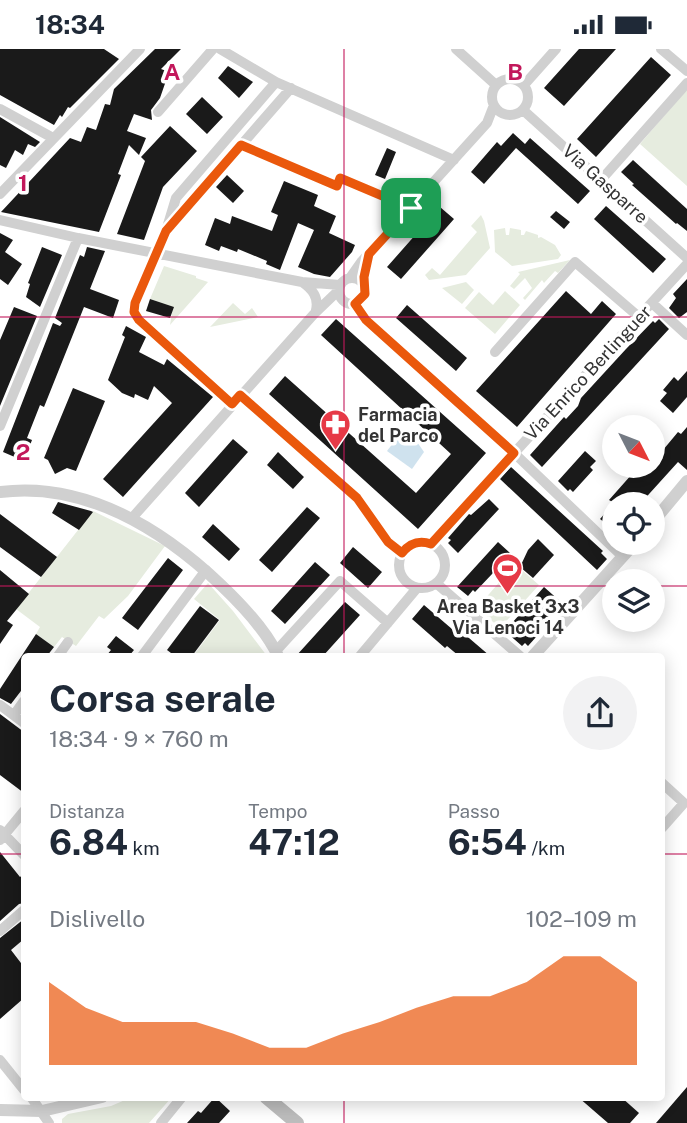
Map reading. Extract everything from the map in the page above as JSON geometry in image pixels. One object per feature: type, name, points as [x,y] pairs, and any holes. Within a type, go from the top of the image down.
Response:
[{"type":"main road","points":[[271,1101],[297,1123]]},
{"type":"street","points":[[0,194],[140,49]]},
{"type":"street","points":[[158,112],[214,49]]},
{"type":"street","points":[[220,49],[276,82],[454,160]]},
{"type":"street","points":[[457,49],[496,85]]},
{"type":"street","points":[[524,85],[556,49]]},
{"type":"street","points":[[661,49],[687,71]]},
{"type":"street","points":[[132,518],[487,123],[494,105],[492,95],[496,85],[510,78],[524,85],[529,95],[523,110],[487,123]]},
{"type":"street","points":[[232,404],[139,320],[134,312],[135,303],[166,231],[176,198],[276,82]]},
{"type":"street","points":[[601,180],[687,83]]},
{"type":"street","points":[[166,231],[291,88]]},
{"type":"street","points":[[494,105],[506,115]]},
{"type":"street","points":[[0,109],[52,138]]},
{"type":"street","name":"Via Gasparre","points":[[523,110],[687,258]]},
{"type":"street","points":[[241,145],[337,186],[340,178],[411,208]]},
{"type":"street","points":[[0,220],[78,238],[339,287]]},
{"type":"street","points":[[0,426],[78,238]]},
{"type":"street","points":[[355,304],[363,298],[369,254]]},
{"type":"street","points":[[495,352],[575,262],[639,317]]},
{"type":"street","name":"Via Enrico Berlinguer","points":[[431,544],[687,264]]},
{"type":"street","points":[[350,278],[358,279],[364,286]]},
{"type":"street","points":[[302,282],[317,298],[315,312]]},
{"type":"street","points":[[339,287],[343,301]]},
{"type":"street","points":[[315,312],[333,303],[343,301],[355,304],[366,320],[514,453],[623,557],[536,653]]},
{"type":"street","points":[[652,303],[687,334]]},
{"type":"street","points":[[240,395],[357,498],[388,542],[402,553]]},
{"type":"street","points":[[665,507],[687,481]]},
{"type":"street","points":[[2,493],[66,495],[132,518],[186,553],[206,571],[236,600],[276,653]]},
{"type":"street","points":[[411,544],[431,544],[438,548],[445,562],[442,577],[431,587],[417,588],[400,575],[399,560],[411,544]]},
{"type":"street","points":[[144,653],[206,571]]},
{"type":"street","points":[[278,653],[340,581],[388,623]]},
{"type":"street","points":[[436,583],[517,653]]},
{"type":"street","points":[[363,653],[417,588]]},
{"type":"street","points":[[60,653],[68,642]]},
{"type":"street","points":[[0,705],[21,721]]},
{"type":"street","points":[[14,715],[21,705]]},
{"type":"street","points":[[665,786],[684,803],[665,825]]},
{"type":"street","points":[[21,814],[2,835],[21,852]]},
{"type":"street","points":[[0,931],[21,913]]},
{"type":"street","points":[[0,1060],[21,1086]]},
{"type":"street","points":[[34,1101],[49,1123]]},
{"type":"street","points":[[0,1110],[42,1111],[85,1101]]},
{"type":"street","points":[[161,1123],[181,1101]]},
{"type":"shaded area","points":[[687,89],[687,186],[640,144]]},
{"type":"shaded area","points":[[481,215],[490,248],[466,275],[429,280],[425,275],[432,268],[440,275],[477,232],[471,226]]},
{"type":"shaded area","points":[[505,228],[506,235],[509,235],[510,228],[521,230],[521,235],[526,231],[538,235],[538,238],[555,245],[561,255],[558,259],[512,266],[495,252],[494,230]]},
{"type":"shaded area","points":[[570,260],[544,283],[542,280],[525,300],[523,298],[532,288],[525,278],[514,289],[510,286],[520,274],[518,272]]},
{"type":"shaded area","points":[[164,266],[208,282],[170,325],[173,307],[150,299]]},
{"type":"shaded area","points":[[466,282],[474,290],[462,304],[442,288]]},
{"type":"shaded area","points":[[505,291],[520,305],[495,334],[465,308],[479,292],[493,305]]},
{"type":"shaded area","points":[[233,303],[245,314],[252,308],[258,317],[210,327]]},
{"type":"shaded area","points":[[93,511],[165,546],[128,596],[104,619],[99,616],[76,646],[62,637],[54,647],[36,634],[40,627],[16,609]]},
{"type":"shaded area","name":"Area Basket 3x3 Via Lenoci 14","points":[[515,564],[539,585],[500,628],[477,608]]},
{"type":"shaded area","points":[[208,583],[265,653],[195,653],[220,620],[194,599]]},
{"type":"shaded area","points":[[123,1101],[168,1101],[149,1123],[62,1123],[62,1119],[68,1114],[111,1106]]},
{"type":"water","points":[[400,434],[415,439],[424,452],[412,469],[387,451]]},
{"type":"building","points":[[0,49],[104,49],[119,59],[68,107],[62,117],[60,115],[54,125],[0,95]]},
{"type":"building","points":[[155,49],[181,49],[161,69],[169,72],[160,98],[151,110],[152,120],[134,114],[127,131],[146,138],[139,155],[129,145],[118,174],[121,175],[99,232],[1,212],[70,138],[81,142],[87,127],[96,130],[105,104],[110,105],[114,89]]},
{"type":"building","points":[[579,49],[616,49],[564,106],[544,88]]},
{"type":"building","points":[[651,57],[671,75],[596,157],[577,139]]},
{"type":"building","points":[[228,66],[253,82],[239,98],[218,78]]},
{"type":"building","points":[[202,97],[223,117],[207,134],[186,114]]},
{"type":"building","points":[[0,117],[40,142],[35,147],[28,144],[23,155],[15,150],[6,168],[0,165]]},
{"type":"building","points":[[170,126],[197,151],[163,187],[144,240],[117,234],[145,161],[141,157]]},
{"type":"building","points":[[513,133],[525,144],[530,138],[590,191],[578,204],[516,148],[484,184],[471,172],[497,142],[501,146]]},
{"type":"building","points":[[387,148],[396,152],[385,179],[375,175]]},
{"type":"building","points":[[633,160],[687,209],[687,231],[632,185],[634,184],[621,172]]},
{"type":"building","points":[[227,175],[244,191],[233,203],[216,187]]},
{"type":"building","points":[[284,181],[318,195],[314,206],[336,216],[329,233],[355,245],[330,277],[298,267],[314,230],[298,223],[280,270],[266,264],[267,261],[238,249],[237,252],[221,246],[219,251],[205,245],[215,218],[230,224],[232,216],[272,231],[278,215],[271,212]]},
{"type":"building","points":[[606,206],[666,259],[653,273],[594,219]]},
{"type":"building","points":[[440,207],[454,219],[401,279],[387,267]]},
{"type":"building","points":[[556,211],[570,222],[564,229],[550,217]]},
{"type":"building","points":[[0,233],[13,240],[5,252],[22,264],[8,285],[0,279]]},
{"type":"building","points":[[42,247],[62,255],[40,307],[26,297],[30,284],[28,283]]},
{"type":"building","points":[[87,247],[105,251],[90,289],[119,300],[113,318],[84,307],[44,407],[40,405],[27,438],[32,440],[24,461],[3,452],[53,323],[60,326],[62,323],[55,318],[80,255],[84,257]]},
{"type":"building","points":[[687,279],[687,312],[679,318],[669,308],[676,298],[673,294]]},
{"type":"building","points":[[566,291],[591,314],[602,301],[616,314],[517,427],[476,391]]},
{"type":"building","points":[[150,299],[174,307],[170,318],[146,311]]},
{"type":"building","points":[[407,305],[467,358],[456,371],[396,318]]},
{"type":"building","points":[[14,307],[37,316],[0,406],[0,340]]},
{"type":"building","points":[[336,319],[486,453],[418,529],[269,394],[285,376],[416,493],[451,454],[321,335]]},
{"type":"building","points":[[659,319],[669,329],[542,467],[530,455],[564,417],[566,419],[578,406],[581,398],[626,349],[653,321],[655,323]]},
{"type":"building","points":[[126,326],[146,337],[139,352],[164,365],[167,359],[213,397],[123,497],[103,479],[172,403],[154,386],[148,400],[135,394],[134,398],[122,393],[108,380],[125,337],[122,335]]},
{"type":"building","points":[[687,371],[687,397],[673,413],[660,401],[667,393],[663,390],[674,377],[678,381]]},
{"type":"building","points":[[73,388],[105,401],[76,471],[67,468],[55,474],[48,460],[44,458]]},
{"type":"building","points":[[687,427],[687,470],[678,462],[665,476],[665,448],[678,432],[681,434]]},
{"type":"building","points":[[233,439],[248,452],[199,507],[185,493]]},
{"type":"building","points":[[585,451],[596,461],[590,467],[593,470],[573,492],[570,489],[568,491],[558,481]]},
{"type":"building","points":[[278,452],[304,477],[293,489],[267,465]]},
{"type":"building","points":[[511,467],[602,550],[602,555],[607,559],[597,570],[500,479]]},
{"type":"building","points":[[628,478],[664,478],[651,492],[616,492]]},
{"type":"building","points":[[489,499],[499,509],[458,553],[448,543],[451,540],[448,538],[469,514]]},
{"type":"building","points":[[58,502],[93,512],[79,530],[52,513]]},
{"type":"building","points":[[307,507],[320,518],[272,572],[259,560]]},
{"type":"building","points":[[0,514],[57,557],[41,577],[0,547]]},
{"type":"building","points":[[213,524],[240,549],[229,561],[202,537]]},
{"type":"building","points":[[538,539],[554,555],[533,578],[520,567],[528,550]]},
{"type":"building","points":[[498,542],[511,554],[468,596],[457,587]]},
{"type":"building","points":[[353,547],[382,572],[368,588],[340,563]]},
{"type":"building","points":[[168,558],[183,570],[138,630],[122,618]]},
{"type":"building","points":[[315,562],[330,575],[285,624],[271,611]]},
{"type":"building","points":[[0,570],[29,594],[7,621],[13,625],[0,644]]},
{"type":"building","points":[[544,587],[561,602],[534,633],[537,636],[528,646],[525,643],[522,646],[505,631]]},
{"type":"building","points":[[345,602],[360,615],[326,653],[299,653]]},
{"type":"building","points":[[424,605],[459,635],[462,632],[486,653],[455,653],[447,646],[445,648],[412,619]]},
{"type":"building","points":[[200,606],[219,620],[194,653],[171,653],[167,650]]},
{"type":"building","points":[[36,634],[54,647],[49,653],[24,653]]},
{"type":"building","points":[[116,636],[134,650],[132,653],[108,653],[111,650],[107,647]]},
{"type":"building","points":[[21,657],[21,691],[11,704],[0,698],[0,689]]},
{"type":"building","points":[[0,714],[21,730],[21,791],[0,775]]},
{"type":"building","points":[[0,852],[21,876],[21,904],[0,921]]},
{"type":"building","points":[[21,921],[21,942],[11,950],[21,963],[21,1001],[0,1019],[0,938]]},
{"type":"building","points":[[687,1087],[687,1123],[656,1123]]},
{"type":"building","points":[[212,1101],[219,1101],[230,1111],[219,1123],[187,1123],[198,1111],[201,1113]]},
{"type":"building","points":[[583,1101],[626,1101],[639,1113],[630,1123],[608,1123]]},
{"type":"place","name":"Farmacia del Parco","points":[[335,452]]},
{"type":"place","name":"Area Basket 3x3 Via Lenoci 14","points":[[508,596]]},
{"type":"route","points":[[241,145],[337,186],[340,178],[411,208],[369,254],[364,277],[365,294],[360,302],[355,304],[366,320],[514,453],[431,544],[411,544],[402,553],[388,542],[357,498],[240,395],[232,404],[139,320],[134,312],[135,303],[166,231],[241,145]]}]
